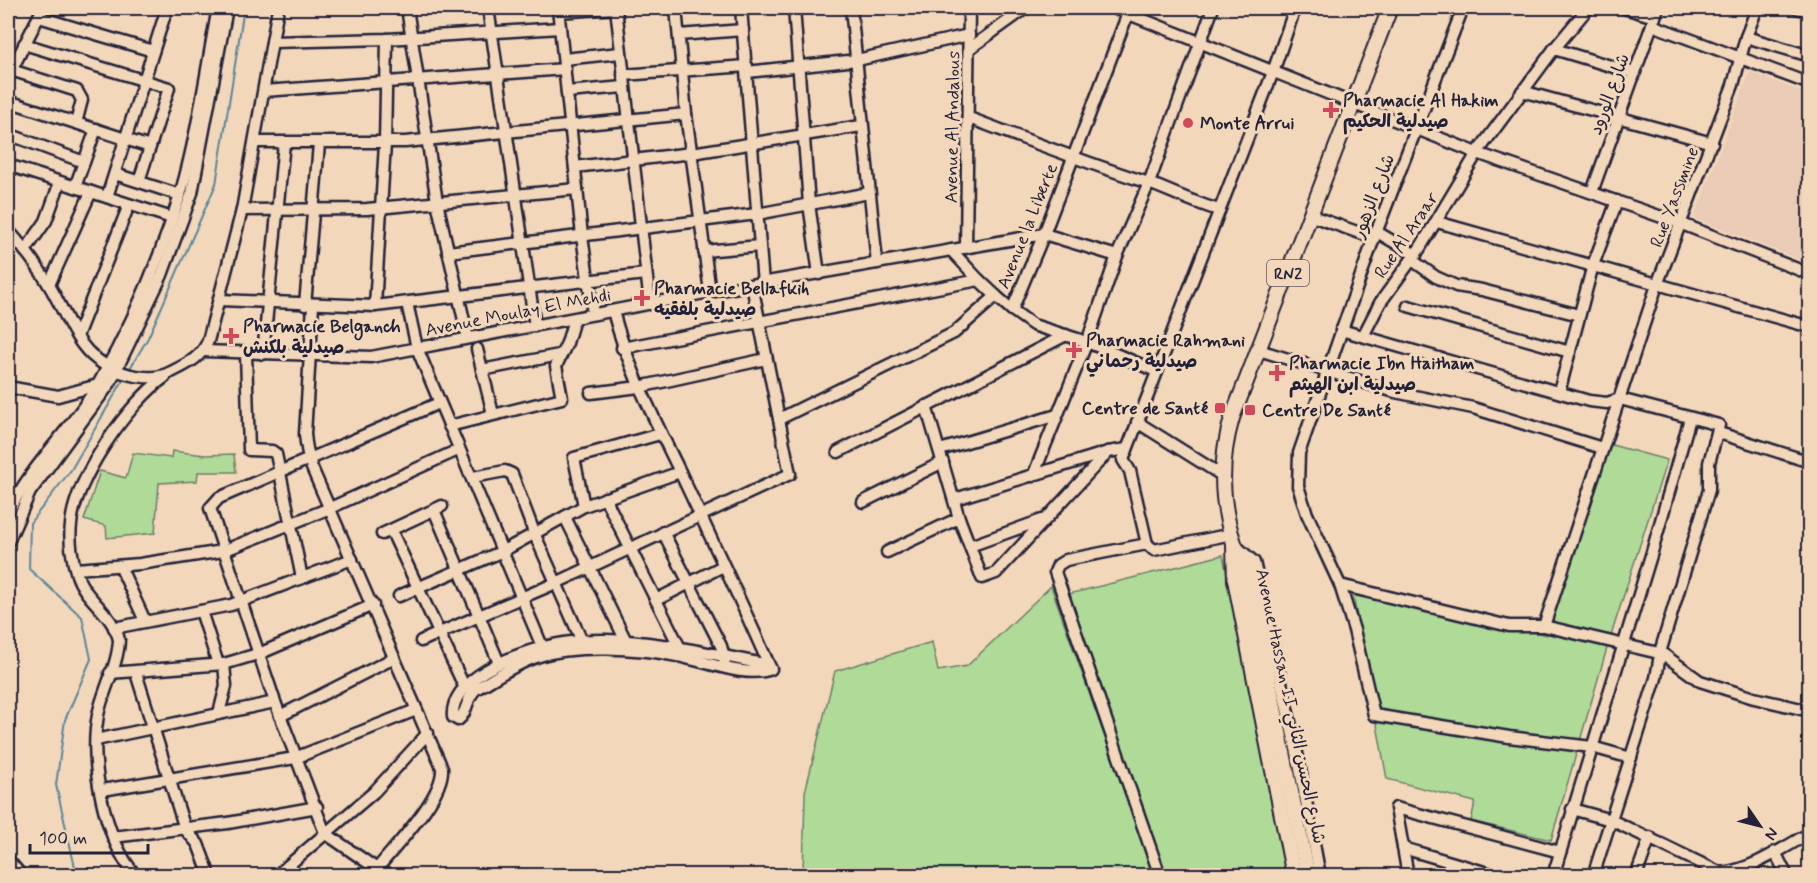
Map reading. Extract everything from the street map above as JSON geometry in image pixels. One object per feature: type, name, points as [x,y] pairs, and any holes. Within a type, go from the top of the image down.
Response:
[{"type":"main road","name":"Avenue Hassan II شارع الحسن الثاني","points":[[1294,876],[1235,580],[1233,539],[1222,476],[1226,439],[1309,215],[1390,8]]},
{"type":"main road","name":"Avenue Hassan II شارع الحسن الثاني","points":[[1233,539],[1247,574],[1308,876]]},
{"type":"street","points":[[107,197],[166,8]]},
{"type":"street","points":[[8,513],[36,466],[98,385],[116,371],[180,195],[191,153],[220,8]]},
{"type":"street","points":[[8,542],[30,492],[110,383],[162,275],[192,193],[220,8]]},
{"type":"street","points":[[136,876],[122,860],[113,837],[102,790],[96,740],[98,714],[119,645],[114,628],[90,597],[76,569],[71,524],[86,481],[125,416],[154,384],[191,362],[204,351],[242,210],[278,8]]},
{"type":"street","points":[[407,8],[437,202],[468,338]]},
{"type":"street","points":[[488,8],[496,75],[518,194],[535,326]]},
{"type":"street","points":[[593,314],[582,236],[558,10],[616,8],[650,304]]},
{"type":"street","points":[[676,8],[686,114],[711,292]]},
{"type":"street","points":[[421,641],[556,583],[629,547],[790,474],[758,321],[760,246],[741,8]]},
{"type":"street","points":[[794,8],[808,204],[819,274]]},
{"type":"street","points":[[851,8],[861,126],[877,263]]},
{"type":"street","name":"Avenue Al Andalous","points":[[966,248],[969,8]]},
{"type":"street","points":[[969,49],[1026,8]]},
{"type":"street","points":[[1113,8],[1129,10],[1199,42],[1477,153],[1682,224],[1809,274]]},
{"type":"street","points":[[1033,476],[1088,342],[1117,256],[1149,183],[1213,8]]},
{"type":"street","points":[[1295,8],[1273,72],[1156,371],[1124,460],[1130,471],[1148,544],[1154,550],[1233,539],[1254,562],[1292,730],[1320,876]]},
{"type":"street","name":"شارع الزهور","points":[[1463,8],[1326,369],[1299,453],[1297,469],[1299,486],[1307,514],[1340,585],[1354,630],[1374,715],[1509,737],[1592,747]]},
{"type":"street","name":"Rue Al Araar","points":[[1363,336],[1380,303],[1437,222],[1477,153],[1554,49],[1588,8]]},
{"type":"street","points":[[1624,8],[1655,16],[1740,57],[1809,84]]},
{"type":"street","name":"Rue Yassmine","points":[[1544,626],[1657,285],[1733,86],[1746,37],[1757,8]]},
{"type":"street","points":[[1796,8],[1809,11]]},
{"type":"street","name":"Avenue la Liberte","points":[[1129,10],[1044,234],[1012,310],[1033,325],[1088,342],[1156,371]]},
{"type":"street","points":[[76,123],[82,99],[77,91],[9,73],[41,12],[153,51]]},
{"type":"street","name":"شارع الورود","points":[[1592,192],[1655,16]]},
{"type":"street","points":[[272,42],[411,38],[560,28]]},
{"type":"street","points":[[679,35],[743,30]]},
{"type":"street","points":[[623,75],[682,70],[798,66],[856,60],[969,35]]},
{"type":"street","points":[[1746,37],[1809,56]]},
{"type":"street","points":[[375,306],[385,144],[387,39]]},
{"type":"street","points":[[24,44],[169,88],[139,182]]},
{"type":"street","points":[[1554,49],[1634,73]]},
{"type":"street","points":[[264,91],[496,75],[620,52]]},
{"type":"street","points":[[567,92],[624,87]]},
{"type":"street","points":[[1522,91],[1617,119],[1669,130],[1712,143]]},
{"type":"street","points":[[8,101],[150,147]]},
{"type":"street","points":[[255,142],[385,144],[686,114]]},
{"type":"street","points":[[969,118],[1149,183],[1188,201],[1219,210]]},
{"type":"street","points":[[575,167],[692,153],[861,126]]},
{"type":"street","points":[[75,187],[96,129]]},
{"type":"street","points":[[8,134],[84,162]]},
{"type":"street","points":[[263,354],[284,143]]},
{"type":"street","points":[[319,144],[312,211],[309,305],[305,434],[309,460],[442,768],[440,787],[377,869],[326,833],[295,758],[261,653],[210,511],[213,502],[278,473],[309,460],[439,403]]},
{"type":"street","points":[[8,165],[172,218]]},
{"type":"street","points":[[115,174],[180,195]]},
{"type":"street","points":[[25,251],[46,221],[60,182]]},
{"type":"street","points":[[242,210],[312,211],[381,208],[577,189]]},
{"type":"street","points":[[49,285],[91,192]]},
{"type":"street","points":[[448,252],[700,222],[869,193]]},
{"type":"street","points":[[1559,392],[1593,265],[1617,201]]},
{"type":"street","points":[[77,336],[129,205]]},
{"type":"street","points":[[1309,215],[1375,235],[1414,257],[1436,276],[1456,286],[1482,290],[1579,315]]},
{"type":"street","points":[[1437,222],[1809,327]]},
{"type":"street","points":[[8,230],[49,285],[77,336],[93,358],[116,371],[146,378],[170,373]]},
{"type":"street","name":"Avenue Moulay El Mehdi","points":[[204,351],[371,357],[711,292],[1044,234],[1117,256]]},
{"type":"street","points":[[704,251],[760,246]]},
{"type":"street","points":[[951,250],[1012,310]]},
{"type":"street","points":[[219,300],[375,306],[645,274]]},
{"type":"street","points":[[622,348],[979,280]]},
{"type":"street","points":[[779,419],[954,333],[996,296]]},
{"type":"street","points":[[407,303],[417,348],[458,450],[473,477],[504,551],[543,650]]},
{"type":"street","points":[[1408,306],[1570,352]]},
{"type":"street","points":[[584,646],[770,667],[639,387],[622,348],[613,311]]},
{"type":"street","points":[[449,426],[562,398],[555,366],[567,343],[574,319]]},
{"type":"street","points":[[1341,330],[1599,403],[1620,399],[1719,425],[1719,433],[1709,463],[1709,490],[1661,649],[1663,654],[1593,876]]},
{"type":"street","points":[[838,452],[1066,335]]},
{"type":"street","points":[[477,349],[493,414]]},
{"type":"street","points":[[1259,350],[1395,392],[1473,408],[1602,448]]},
{"type":"street","points":[[246,353],[249,450],[274,452],[302,578]]},
{"type":"street","points":[[482,370],[559,356]]},
{"type":"street","points":[[591,393],[639,387],[766,359]]},
{"type":"street","points":[[8,387],[58,396],[110,383]]},
{"type":"street","points":[[926,406],[959,518],[982,578],[989,577],[1108,452]]},
{"type":"street","points":[[863,502],[941,456],[1057,415]]},
{"type":"street","points":[[1553,876],[1690,418]]},
{"type":"street","points":[[1137,422],[1222,476]]},
{"type":"street","points":[[1719,433],[1809,462]]},
{"type":"street","points":[[584,506],[574,458],[660,434]]},
{"type":"street","points":[[955,499],[1108,452],[1127,449]]},
{"type":"street","points":[[76,569],[120,566],[223,551],[330,508],[458,450]]},
{"type":"street","points":[[473,477],[505,471],[512,474],[535,535],[584,646]]},
{"type":"street","points":[[399,596],[504,551],[584,506],[680,472]]},
{"type":"street","points":[[605,498],[680,646]]},
{"type":"street","points":[[464,686],[418,589],[386,532],[438,508],[459,570],[499,663]]},
{"type":"street","points":[[565,517],[625,639]]},
{"type":"street","points":[[887,552],[959,518]]},
{"type":"street","points":[[970,546],[1045,519]]},
{"type":"street","points":[[663,532],[725,662]]},
{"type":"street","points":[[1148,544],[1066,560],[1058,566],[1056,572],[1160,876]]},
{"type":"street","points":[[114,628],[241,602],[352,559]]},
{"type":"street","points":[[120,566],[145,621]]},
{"type":"street","points":[[656,600],[723,566]]},
{"type":"street","points":[[1340,585],[1509,626],[1544,626],[1663,654],[1700,681],[1754,698],[1809,711]]},
{"type":"street","points":[[110,673],[136,673],[221,664],[261,653],[373,605]]},
{"type":"street","points":[[201,611],[221,664],[226,686],[219,713]]},
{"type":"street","points":[[543,650],[473,691],[462,717],[458,720],[453,715],[464,686],[499,663],[543,650],[625,639],[680,646],[725,662]]},
{"type":"street","points":[[280,716],[394,658]]},
{"type":"street","points":[[136,673],[185,829],[198,844],[210,876]]},
{"type":"street","points":[[96,740],[275,702]]},
{"type":"street","points":[[102,790],[295,758],[416,710]]},
{"type":"street","points":[[276,876],[374,792],[428,733]]},
{"type":"street","points":[[1592,747],[1631,758]]},
{"type":"street","points":[[113,837],[185,829],[317,807]]},
{"type":"street","points":[[1408,876],[1396,808],[1560,852]]},
{"type":"street","points":[[1572,809],[1611,820],[1721,873],[1738,873],[1809,833]]},
{"type":"street","points":[[1636,876],[1650,837]]},
{"type":"street","points":[[1403,848],[1498,876]]},
{"type":"street","points":[[1775,852],[1787,876]]},
{"type":"street","points":[[8,860],[22,876]]},
{"type":"shaded area","points":[[1750,72],[1809,95],[1809,263],[1694,218]]},
{"type":"green space","points":[[1608,444],[1667,460],[1607,648],[1551,840],[1471,821],[1475,802],[1387,779],[1353,595],[1547,635]]},
{"type":"green space","points":[[172,451],[205,455],[234,454],[236,472],[198,472],[197,481],[159,483],[155,533],[107,538],[106,526],[84,520],[100,471],[126,478],[133,453],[171,458]]},
{"type":"green space","points":[[1223,555],[1289,875],[1166,875],[1069,594]]},
{"type":"green space","points":[[1051,586],[1154,875],[803,875],[805,792],[835,671],[932,642],[938,671],[967,666]]},
{"type":"waterway","points":[[129,370],[148,338],[216,184],[244,8]]},
{"type":"waterway","points":[[77,876],[56,785],[65,720],[91,659],[82,617],[29,569],[30,523],[71,470],[125,377]]},
{"type":"place","name":"Pharmacie Al Hakim صيدلية الحكيم","points":[[1331,110]]},
{"type":"place","name":"Monte Arrui","points":[[1188,123]]},
{"type":"place","name":"Pharmacie Bellafkih صيدلية بلفقيه","points":[[642,298]]},
{"type":"place","name":"Pharmacie Belganch صيدلية بلكنش","points":[[231,336]]},
{"type":"place","name":"Pharmacie Rahmani صيدلية رحماني","points":[[1074,350]]},
{"type":"place","name":"Pharmacie Ibn Haitham صيدلية ابن الهيثم","points":[[1277,373]]},
{"type":"place","name":"Centre de Santé","points":[[1220,408]]},
{"type":"place","name":"Centre De Santé","points":[[1250,410]]}]
